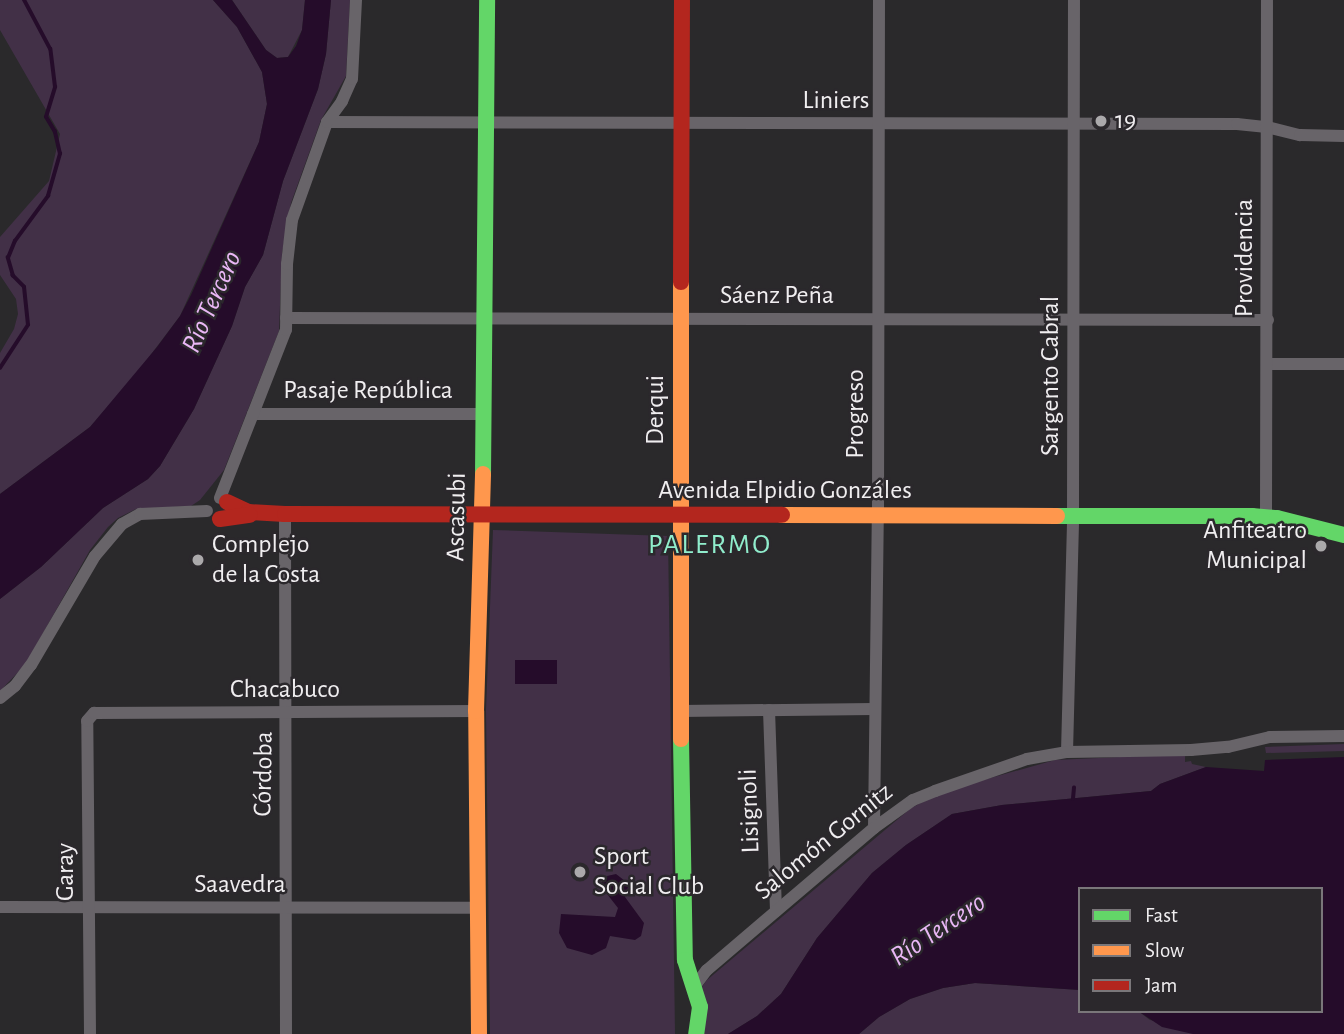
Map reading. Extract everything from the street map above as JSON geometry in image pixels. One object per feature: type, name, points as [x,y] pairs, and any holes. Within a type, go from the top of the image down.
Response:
[{"type":"street","points":[[214,515],[228,512],[223,500],[283,339],[292,220],[327,122],[342,101],[352,79],[356,0]]},
{"type":"street","name":"Ascasubi","points":[[479,1034],[476,711],[483,514],[487,0]]},
{"type":"street","name":"Derqui","points":[[682,0],[680,711],[685,960],[694,986]]},
{"type":"street","name":"Progreso","points":[[874,828],[879,319],[878,0]]},
{"type":"street","name":"Sargento Cabral","points":[[1067,752],[1073,515],[1074,0]]},
{"type":"street","name":"Providencia","points":[[1266,516],[1268,0]]},
{"type":"street","name":"Liniers","points":[[327,122],[1074,124],[1267,127],[1300,135],[1344,136]]},
{"type":"street","name":"Sáenz Peña","points":[[286,318],[1268,320]]},
{"type":"street","points":[[1268,364],[1344,364]]},
{"type":"street","name":"Pasaje República","points":[[253,414],[483,414]]},
{"type":"street","points":[[214,515],[209,502],[223,500]]},
{"type":"street","name":"Avenida Elpidio Gonzáles","points":[[223,500],[257,514],[1266,516],[1344,535]]},
{"type":"street","points":[[0,698],[15,686],[31,665],[95,556],[122,524],[140,514],[257,514]]},
{"type":"street","name":"Córdoba","points":[[285,514],[286,1034]]},
{"type":"street","points":[[680,711],[874,709]]},
{"type":"street","name":"Lisignoli","points":[[769,710],[776,911]]},
{"type":"street","name":"Chacabuco","points":[[94,713],[476,711]]},
{"type":"street","name":"Garay","points":[[90,1034],[87,721],[94,713]]},
{"type":"street","name":"Salomón Gornitz","points":[[694,986],[707,970],[874,828],[913,800],[935,791],[1027,759],[1067,752],[1191,750],[1228,747],[1270,737],[1344,736]]},
{"type":"street","name":"Saavedra","points":[[0,907],[479,908]]},
{"type":"street","points":[[694,986],[700,1017],[696,1034]]},
{"type":"shaded area","points":[[0,0],[213,0],[237,27],[262,72],[267,104],[259,142],[180,316],[137,373],[90,427],[0,494],[0,353],[14,329],[18,314],[16,299],[0,275],[0,237],[49,181],[60,134],[0,30]]},
{"type":"shaded area","points":[[232,0],[305,0],[302,30],[288,57],[277,58],[266,50]]},
{"type":"shaded area","points":[[331,0],[350,0],[346,76],[321,120],[291,203],[282,253],[279,331],[224,470],[200,500],[191,506],[136,509],[118,518],[108,527],[90,550],[25,665],[0,691],[0,599],[41,567],[103,508],[148,479],[160,466],[194,409],[232,326],[245,287],[263,255],[283,181],[318,89],[326,54]]},
{"type":"shaded area","name":"Sport Social Club","points":[[493,530],[668,536],[675,1034],[490,1034],[486,710]]},
{"type":"shaded area","points":[[1344,744],[1344,751],[1266,753],[1265,747]]},
{"type":"shaded area","points":[[1185,754],[1185,762],[1191,761],[1192,764],[1206,767],[1160,784],[1151,791],[1002,805],[952,814],[906,845],[872,873],[817,938],[781,994],[757,1016],[728,1034],[702,1034],[699,991],[707,980],[911,808],[944,791],[1055,760]]},
{"type":"shaded area","points":[[975,983],[1078,990],[1078,1013],[1141,1013],[1150,1020],[1235,1034],[859,1034],[879,1017],[910,999],[943,988]]},
{"type":"water","name":"Río Tercero","points":[[213,0],[232,0],[266,50],[277,58],[288,57],[296,46],[302,30],[305,0],[331,0],[326,54],[318,89],[283,181],[263,255],[245,287],[232,326],[194,409],[160,466],[148,479],[103,508],[41,567],[0,599],[0,494],[90,427],[180,316],[259,142],[267,104],[262,72],[237,27]]},
{"type":"water","points":[[515,660],[557,660],[557,684],[515,684]]},
{"type":"water","name":"Río Tercero","points":[[1344,757],[1344,1034],[1193,1034],[1162,1027],[1141,1013],[1323,1013],[1323,887],[1078,887],[1078,990],[975,983],[943,988],[910,999],[879,1017],[859,1034],[728,1034],[757,1016],[781,994],[817,938],[872,873],[906,845],[952,814],[1002,805],[1151,791],[1160,784],[1206,767],[1264,771],[1265,760]]},
{"type":"water","points":[[616,874],[629,884],[625,897],[644,923],[641,936],[635,940],[610,936],[606,948],[592,955],[567,948],[559,933],[561,914],[615,917],[618,908],[600,885],[607,876]]},
{"type":"waterway","points":[[0,368],[28,325],[24,287],[13,276],[8,258],[15,241],[48,196],[60,154],[55,132],[46,117],[55,87],[50,49],[24,0]]},
{"type":"waterway","points":[[1073,799],[1074,788]]},
{"type":"traffic: fast","points":[[483,474],[487,0]]},
{"type":"traffic: fast","points":[[1057,516],[1252,516],[1277,518],[1344,535]]},
{"type":"traffic: fast","points":[[681,739],[685,960],[700,1007],[696,1034]]},
{"type":"traffic: slow","points":[[681,282],[681,739]]},
{"type":"traffic: slow","points":[[479,1034],[476,711],[483,474]]},
{"type":"traffic: slow","points":[[782,515],[1057,516]]},
{"type":"traffic: jam","points":[[681,282],[682,0]]},
{"type":"traffic: jam","points":[[227,502],[248,512],[285,514],[782,515]]},
{"type":"traffic: jam","points":[[220,519],[250,515]]},
{"type":"place","name":"19","points":[[1101,121]]},
{"type":"place","name":"Anfiteatro Municipal","points":[[1321,546]]},
{"type":"place","name":"Complejo de la Costa","points":[[198,560]]},
{"type":"place","name":"Sport Social Club","points":[[580,872]]},
{"type":"district","name":"PALERMO","points":[[710,545]]}]
